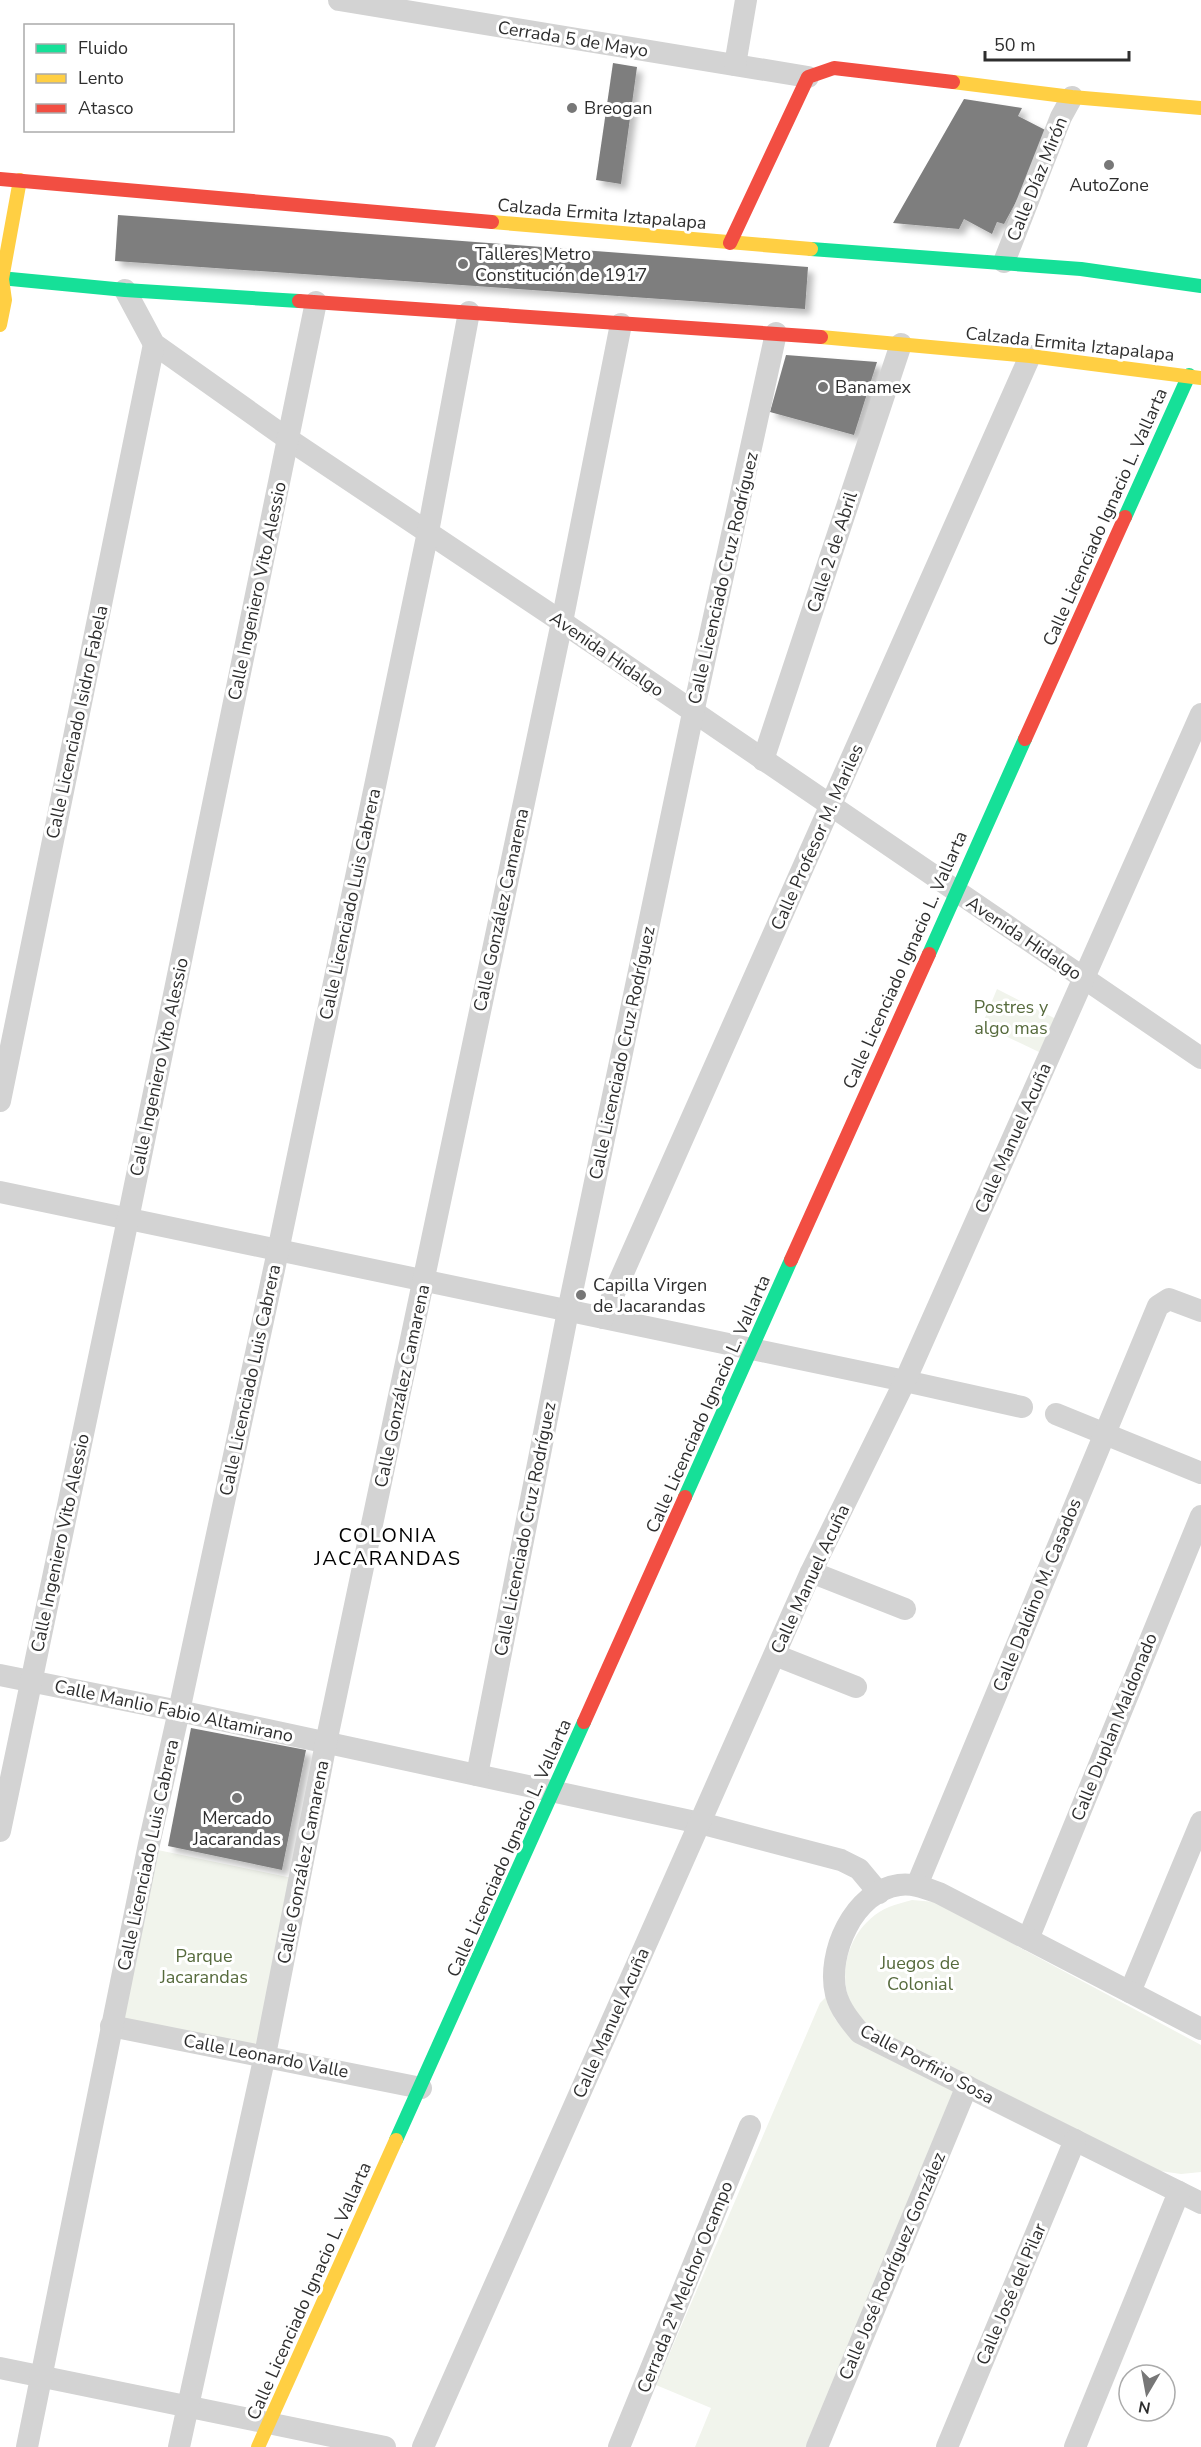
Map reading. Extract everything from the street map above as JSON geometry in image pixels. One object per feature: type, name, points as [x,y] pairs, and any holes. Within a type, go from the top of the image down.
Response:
[{"type":"street","name":"Cerrada 5 de Mayo","points":[[339,0],[808,77]]},
{"type":"street","points":[[735,65],[746,0]]},
{"type":"street","points":[[730,243],[808,77],[834,68],[1072,97],[1201,108]]},
{"type":"street","name":"Calle Díaz Mirón","points":[[1004,262],[1061,117],[1072,97]]},
{"type":"street","name":"Calzada Ermita Iztapalapa","points":[[0,179],[730,243],[1004,262],[1081,269],[1201,286]]},
{"type":"street","points":[[0,325],[5,300],[1,280],[20,180]]},
{"type":"street","name":"Calzada Ermita Iztapalapa","points":[[1,280],[776,333],[1030,356],[1195,376]]},
{"type":"street","name":"Avenida Hidalgo","points":[[125,290],[154,344],[288,439],[562,622],[1201,1058]]},
{"type":"street","name":"Calle Ingeniero Vito Alessio","points":[[0,1831],[129,1219],[316,302]]},
{"type":"street","name":"Calle Licenciado Luis Cabrera","points":[[27,2447],[43,2377],[148,1844],[179,1711],[278,1251],[428,532],[470,312]]},
{"type":"street","name":"Calle González Camarena","points":[[180,2447],[265,2055],[326,1743],[562,622],[621,324]]},
{"type":"street","name":"Calle Licenciado Cruz Rodríguez","points":[[477,1775],[568,1311],[693,713],[776,333]]},
{"type":"street","name":"Calle Licenciado Isidro Fabela","points":[[0,1101],[154,344]]},
{"type":"street","name":"Calle 2 de Abril","points":[[763,760],[901,344]]},
{"type":"street","name":"Calle Profesor M. Mariles","points":[[603,1318],[1030,356]]},
{"type":"street","name":"Calle Licenciado Ignacio L. Vallarta","points":[[258,2447],[753,1349],[955,891],[1195,376]]},
{"type":"street","name":"Calle Manuel Acuña","points":[[423,2447],[775,1654],[812,1572],[905,1381],[1201,714]]},
{"type":"street","points":[[0,1192],[1022,1407]]},
{"type":"street","name":"Calle Daldino M. Casados","points":[[917,1885],[1158,1306],[1169,1299],[1201,1311]]},
{"type":"street","points":[[1056,1414],[1201,1473]]},
{"type":"street","name":"Calle Duplan Maldonado","points":[[1028,1939],[1201,1516]]},
{"type":"street","points":[[812,1572],[905,1610]]},
{"type":"street","points":[[775,1654],[856,1687]]},
{"type":"street","name":"Calle Manlio Fabio Altamirano","points":[[0,1675],[700,1822],[841,1860],[859,1869],[879,1893]]},
{"type":"street","points":[[1130,1992],[1201,1822]]},
{"type":"street","points":[[917,1885],[939,1893],[1201,2029]]},
{"type":"street","name":"Calle Porfirio Sosa","points":[[917,1885],[897,1886],[879,1893],[859,1909],[843,1932],[835,1956],[833,1978],[836,1996],[846,2016],[860,2033],[1201,2203]]},
{"type":"street","name":"Calle Leonardo Valle","points":[[111,2026],[421,2088]]},
{"type":"street","name":"Calle José Rodríguez González","points":[[817,2447],[967,2086]]},
{"type":"street","name":"Cerrada 2ª Melchor Ocampo","points":[[619,2447],[750,2126]]},
{"type":"street","name":"Calle José del Pilar","points":[[947,2447],[1075,2140]]},
{"type":"street","points":[[1075,2447],[1179,2192],[1201,2184]]},
{"type":"street","points":[[0,2368],[385,2447]]},
{"type":"green space","name":"Postres y algo mas","points":[[997,989],[1056,1019],[1039,1052],[982,1025]]},
{"type":"green space","name":"Parque Jacarandas","points":[[153,1849],[297,1879],[264,2054],[114,2026]]},
{"type":"green space","name":"Juegos de Colonial","points":[[912,1900],[935,1902],[1201,2045],[1201,2172],[1181,2174],[1160,2171],[864,2024],[851,2005],[847,1991],[845,1976],[850,1948],[866,1923],[876,1914]]},
{"type":"green space","points":[[827,1996],[835,2019],[849,2036],[962,2090],[813,2447],[695,2447],[711,2408],[656,2385],[820,2003]]},
{"type":"building","points":[[613,63],[637,67],[621,184],[596,180]]},
{"type":"building","points":[[964,99],[1022,108],[1018,116],[1053,134],[1004,224],[997,222],[992,234],[964,219],[959,229],[893,223]]},
{"type":"building","name":"Talleres Metro Constitución de 1917","points":[[118,215],[808,267],[805,309],[115,261]]},
{"type":"building","name":"Banamex","points":[[786,355],[877,362],[854,435],[770,412]]},
{"type":"building","name":"Mercado Jacarandas","points":[[191,1728],[306,1750],[282,1870],[168,1846]]},
{"type":"traffic: fast","points":[[811,249],[1081,269],[1201,286]]},
{"type":"traffic: fast","points":[[0,278],[125,290],[299,301]]},
{"type":"traffic: fast","points":[[1125,517],[1189,375]]},
{"type":"traffic: fast","points":[[929,954],[1025,739]]},
{"type":"traffic: fast","points":[[685,1497],[791,1260]]},
{"type":"traffic: fast","points":[[396,2140],[584,1722]]},
{"type":"traffic: slow","points":[[953,82],[1072,97],[1201,108]]},
{"type":"traffic: slow","points":[[0,325],[5,300],[2,279],[20,180]]},
{"type":"traffic: slow","points":[[492,222],[811,249]]},
{"type":"traffic: slow","points":[[821,337],[1030,356],[1201,378]]},
{"type":"traffic: slow","points":[[258,2447],[396,2140]]},
{"type":"traffic: jam","points":[[730,243],[808,77],[834,68],[953,82]]},
{"type":"traffic: jam","points":[[0,179],[492,222]]},
{"type":"traffic: jam","points":[[299,301],[821,337]]},
{"type":"traffic: jam","points":[[1025,739],[1125,517]]},
{"type":"traffic: jam","points":[[791,1260],[929,954]]},
{"type":"traffic: jam","points":[[584,1722],[685,1497]]},
{"type":"place","name":"Breogan","points":[[572,108]]},
{"type":"place","name":"AutoZone","points":[[1109,165]]},
{"type":"place","name":"Talleres Metro Constitución de 1917","points":[[463,264]]},
{"type":"place","name":"Banamex","points":[[823,387]]},
{"type":"place","name":"Capilla Virgen de Jacarandas","points":[[581,1295]]},
{"type":"place","name":"Mercado Jacarandas","points":[[237,1798]]},
{"type":"district","name":"COLONIA JACARANDAS","points":[[388,1546]]}]
